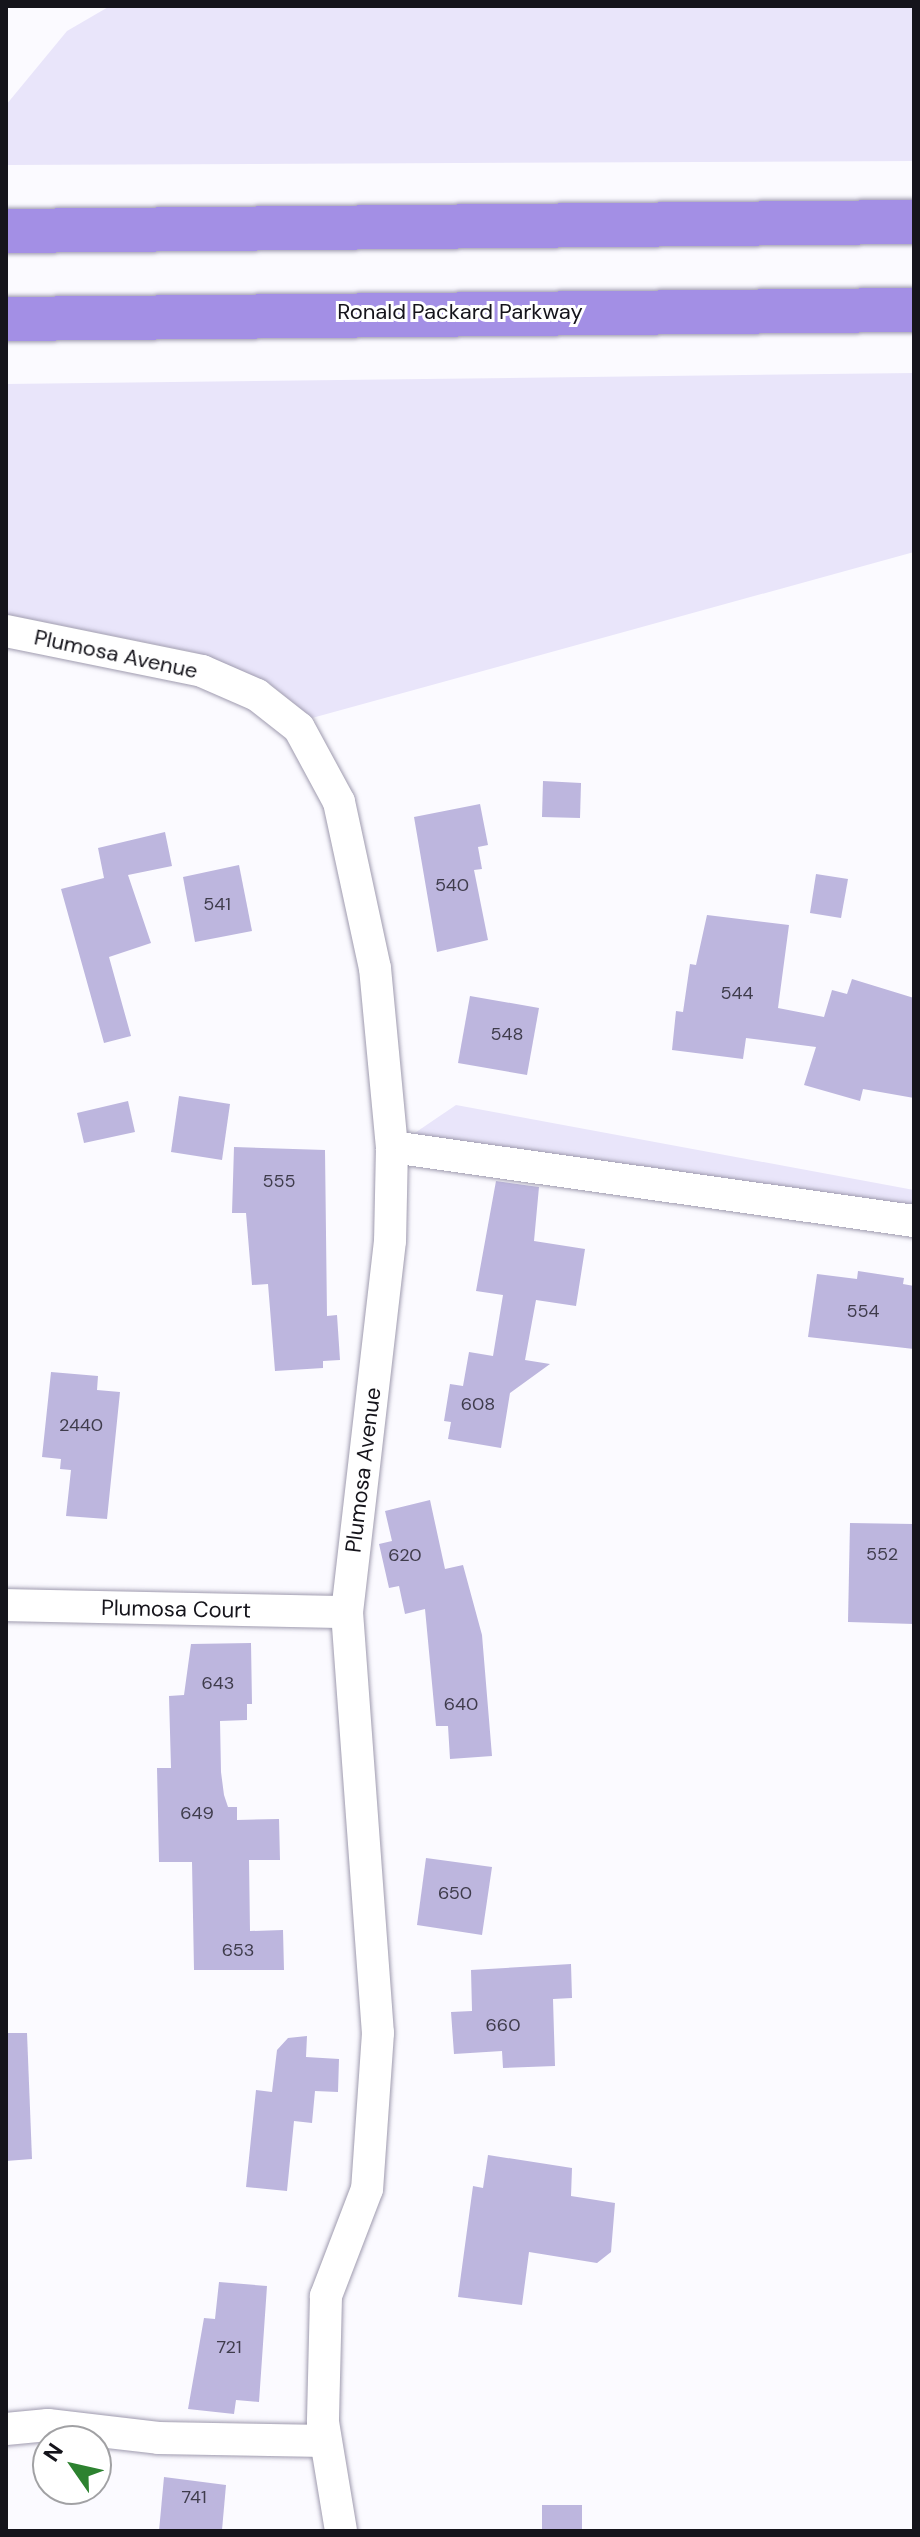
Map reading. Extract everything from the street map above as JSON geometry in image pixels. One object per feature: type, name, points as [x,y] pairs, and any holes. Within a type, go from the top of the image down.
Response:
[{"type":"highway","points":[[6,231],[914,222]]},
{"type":"highway","name":"Ronald Packard Parkway","points":[[6,319],[914,310]]},
{"type":"street","name":"Plumosa Avenue","points":[[6,631],[202,671],[257,695],[299,728],[339,802],[375,968],[392,1147],[390,1241],[347,1612],[378,2033],[367,2189],[326,2296],[325,2441],[341,2531]]},
{"type":"street","points":[[392,1147],[914,1221]]},
{"type":"street","name":"Plumosa Court","points":[[6,1605],[347,1612]]},
{"type":"street","points":[[6,2429],[48,2425],[158,2438],[325,2441]]},
{"type":"shaded area","points":[[110,6],[914,6],[914,161],[6,165],[6,105],[67,31]]},
{"type":"shaded area","points":[[914,373],[914,552],[312,718],[269,683],[194,652],[6,614],[6,384]]},
{"type":"shaded area","points":[[456,1105],[914,1190],[914,1213],[400,1143]]},
{"type":"building","points":[[543,781],[581,783],[580,818],[542,817]]},
{"type":"building","points":[[480,804],[488,845],[478,847],[482,869],[474,870],[488,940],[437,952],[414,817]]},
{"type":"building","points":[[165,832],[172,866],[128,875],[151,943],[109,957],[131,1036],[104,1043],[61,889],[104,878],[98,848]]},
{"type":"building","points":[[239,865],[252,931],[195,942],[183,877]]},
{"type":"building","points":[[816,874],[848,879],[841,918],[810,913]]},
{"type":"building","points":[[707,915],[789,925],[778,1008],[824,1017],[832,990],[847,994],[852,979],[914,998],[914,1098],[863,1089],[860,1101],[804,1085],[816,1047],[746,1038],[743,1059],[672,1050],[676,1011],[683,1012],[690,964],[696,965]]},
{"type":"building","points":[[470,996],[539,1008],[527,1075],[458,1063]]},
{"type":"building","points":[[179,1096],[230,1104],[222,1160],[171,1152]]},
{"type":"building","points":[[128,1101],[135,1132],[84,1143],[77,1113]]},
{"type":"building","points":[[234,1147],[325,1150],[327,1316],[337,1315],[340,1360],[323,1361],[323,1368],[275,1371],[268,1284],[252,1285],[246,1213],[232,1213]]},
{"type":"building","points":[[496,1181],[539,1187],[534,1241],[585,1249],[576,1306],[536,1300],[525,1360],[550,1364],[510,1393],[501,1448],[448,1439],[451,1422],[444,1421],[450,1384],[463,1386],[469,1352],[493,1356],[503,1295],[476,1291]]},
{"type":"building","points":[[858,1271],[904,1278],[903,1284],[914,1286],[914,1349],[808,1337],[817,1274],[857,1279]]},
{"type":"building","points":[[51,1372],[98,1376],[97,1390],[120,1392],[107,1519],[66,1516],[71,1470],[60,1469],[61,1459],[42,1457]]},
{"type":"building","points":[[430,1500],[445,1569],[463,1565],[482,1635],[492,1756],[450,1759],[448,1726],[436,1726],[425,1609],[405,1614],[399,1586],[389,1588],[379,1544],[392,1541],[385,1511]]},
{"type":"building","points":[[850,1523],[914,1524],[914,1624],[848,1622]]},
{"type":"building","points":[[251,1643],[252,1704],[247,1704],[247,1720],[220,1721],[221,1772],[228,1807],[237,1807],[237,1820],[279,1819],[280,1860],[249,1860],[250,1931],[283,1930],[284,1970],[194,1970],[192,1862],[159,1862],[157,1768],[171,1768],[169,1696],[184,1695],[191,1644]]},
{"type":"building","points":[[426,1858],[492,1867],[482,1935],[417,1925]]},
{"type":"building","points":[[571,1964],[572,1998],[553,1999],[555,2066],[503,2068],[502,2051],[454,2054],[451,2012],[472,2011],[471,1970]]},
{"type":"building","points":[[6,2033],[27,2033],[32,2159],[6,2161]]},
{"type":"building","points":[[307,2036],[306,2057],[339,2059],[338,2092],[315,2091],[312,2123],[294,2121],[287,2191],[246,2187],[256,2090],[272,2092],[277,2050],[288,2038]]},
{"type":"building","points":[[488,2155],[572,2168],[571,2196],[615,2203],[611,2252],[597,2263],[529,2252],[522,2305],[458,2297],[473,2186],[483,2188]]},
{"type":"building","points":[[219,2282],[267,2286],[259,2402],[236,2400],[234,2414],[188,2409],[204,2318],[215,2319]]},
{"type":"building","points":[[164,2477],[226,2485],[222,2530],[159,2531]]},
{"type":"building","points":[[542,2505],[582,2505],[582,2531],[542,2531]]}]
